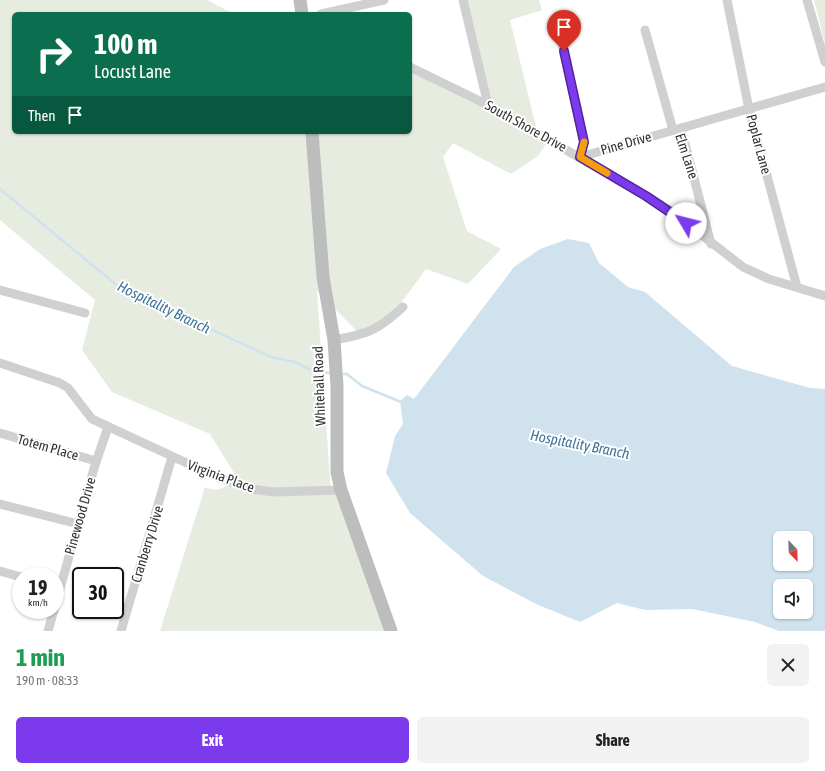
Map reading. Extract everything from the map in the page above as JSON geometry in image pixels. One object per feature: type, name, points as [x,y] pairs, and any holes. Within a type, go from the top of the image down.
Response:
[{"type":"street","points":[[300,0],[302,12]]},
{"type":"street","points":[[330,12],[384,0]]},
{"type":"street","points":[[464,0],[488,105]]},
{"type":"street","name":"Poplar Lane","points":[[727,0],[749,109],[797,287]]},
{"type":"street","points":[[807,0],[825,62]]},
{"type":"street","points":[[557,21],[584,142],[580,157]]},
{"type":"street","name":"Elm Lane","points":[[645,30],[677,129],[711,244]]},
{"type":"street","name":"South Shore Drive","points":[[412,68],[488,105],[671,211],[711,244],[751,271],[825,296]]},
{"type":"street","name":"Pine Drive","points":[[580,157],[825,87]]},
{"type":"street","name":"Whitehall Road","points":[[312,134],[323,277],[334,340],[337,386],[337,472],[341,490],[391,631]]},
{"type":"street","points":[[0,290],[85,312]]},
{"type":"street","points":[[334,340],[374,331],[403,307]]},
{"type":"street","name":"Virginia Place","points":[[0,363],[40,375],[60,383],[68,388],[92,419],[219,478],[251,489],[274,492],[341,490]]},
{"type":"street","name":"Pinewood Drive","points":[[64,567],[96,461],[108,427]]},
{"type":"street","name":"Totem Place","points":[[0,433],[96,461]]},
{"type":"street","name":"Cranberry Drive","points":[[121,631],[172,457]]},
{"type":"street","points":[[0,504],[78,524]]},
{"type":"street","points":[[0,571],[12,574]]},
{"type":"street","points":[[48,631],[51,619]]},
{"type":"shaded area","points":[[0,0],[207,0],[230,12],[12,12],[12,134],[412,134],[412,68],[490,105],[462,0],[539,0],[542,10],[510,20],[537,131],[550,138],[538,156],[511,174],[453,143],[443,157],[467,231],[501,249],[468,284],[426,269],[390,318],[357,331],[317,291],[331,494],[347,492],[397,631],[160,631],[205,487],[215,490],[223,488],[229,482],[234,473],[210,434],[112,392],[82,350],[95,300],[0,220]]},
{"type":"shaded area","points":[[814,0],[825,0],[825,44]]},
{"type":"water","points":[[568,239],[589,243],[599,263],[628,287],[645,292],[732,366],[810,388],[825,389],[825,631],[779,631],[755,622],[692,609],[645,610],[617,603],[580,622],[536,604],[483,576],[410,513],[386,473],[395,436],[403,424],[400,401],[407,395],[414,399],[514,267],[540,249]]},
{"type":"waterway","name":"Hospitality Branch","points":[[0,189],[119,287],[271,357],[295,362],[312,370],[329,373]]},
{"type":"waterway","name":"Hospitality Branch","points":[[344,374],[347,374],[362,386],[401,402]]},
{"type":"slow traffic","points":[[584,142],[580,157],[607,173]]},
{"type":"route","points":[[564,51],[584,142],[580,157],[671,211],[686,223]]}]
